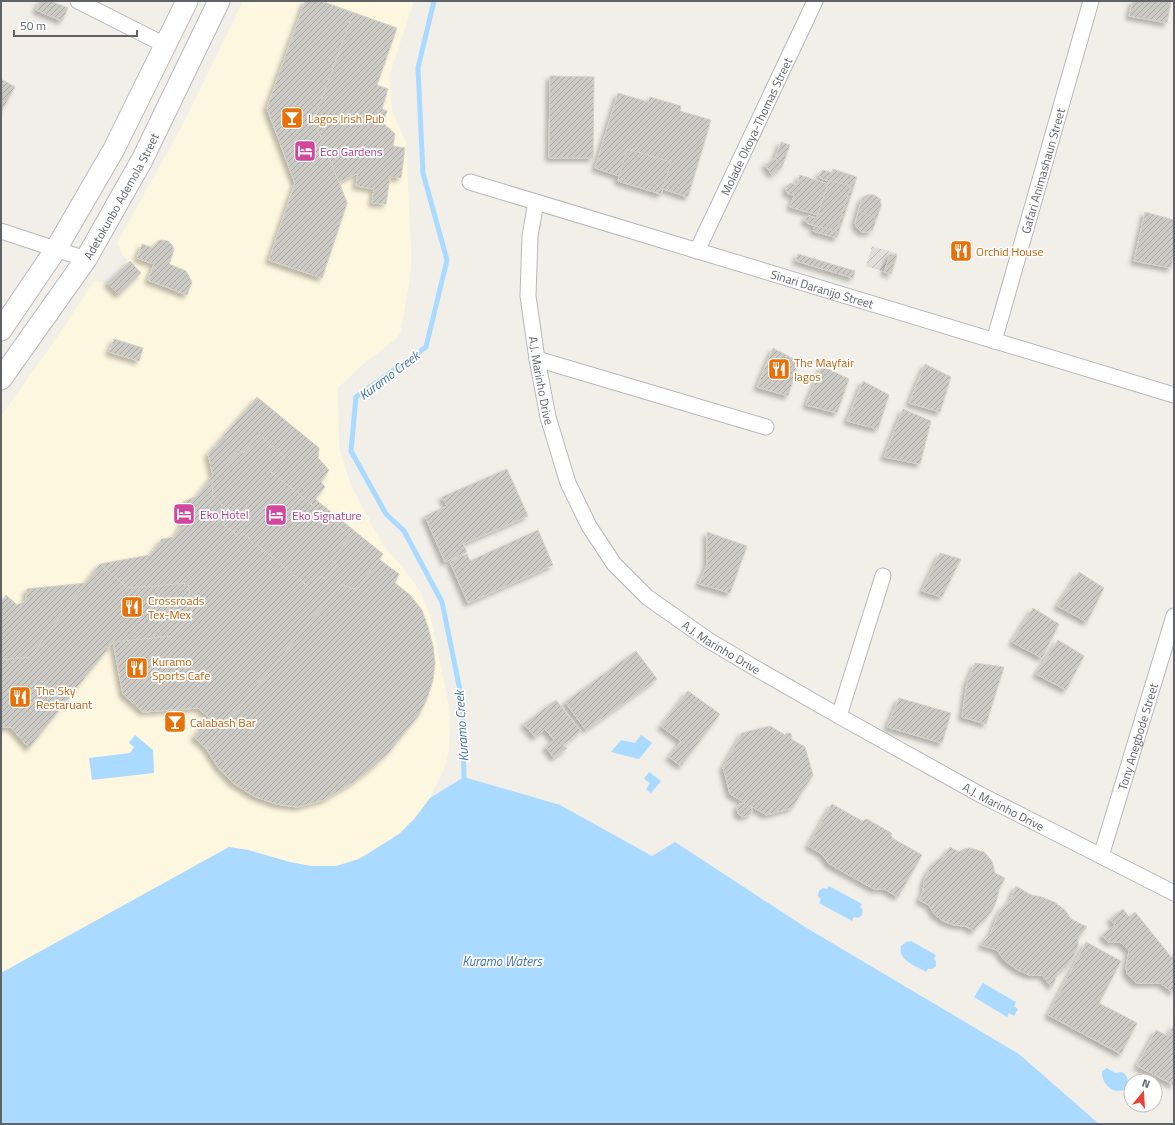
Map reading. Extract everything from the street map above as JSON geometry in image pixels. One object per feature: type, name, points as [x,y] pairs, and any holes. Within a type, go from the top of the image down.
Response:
[{"type":"main road","points":[[1,330],[56,249],[114,149],[187,1]]},
{"type":"main road","name":"Adetokunbo Ademola Street","points":[[1,379],[86,259],[142,160],[220,1]]},
{"type":"street","points":[[78,1],[165,45]]},
{"type":"street","name":"Molade Okoya-Thomas Street","points":[[697,251],[815,1]]},
{"type":"street","name":"Gafari Animashaun Street","points":[[994,341],[1091,1]]},
{"type":"street","name":"Sinari Daranijo Street","points":[[470,182],[1174,395]]},
{"type":"street","name":"A.J. Marinho Drive","points":[[536,202],[530,236],[528,296],[537,359],[548,417],[568,483],[589,526],[614,564],[647,597],[708,640],[838,716],[981,795],[1174,893]]},
{"type":"street","points":[[1,231],[86,259]]},
{"type":"street","points":[[537,359],[766,427]]},
{"type":"street","points":[[838,716],[883,576]]},
{"type":"street","name":"Tony Anegbode Street","points":[[1101,856],[1171,636],[1174,616]]},
{"type":"shaded area","name":"Eko Hotel","points":[[243,1],[414,1],[389,76],[392,111],[406,143],[411,246],[409,284],[401,331],[397,338],[363,364],[338,388],[339,447],[350,483],[382,544],[405,570],[421,593],[431,618],[450,713],[449,750],[445,767],[430,798],[415,818],[399,834],[359,859],[336,866],[311,866],[290,862],[248,850],[229,847],[1,973],[1,416],[58,336],[94,281],[107,283],[129,261],[123,256],[117,243],[182,126]]},
{"type":"shaded area","points":[[872,246],[898,254],[891,274],[866,266]]},
{"type":"water","points":[[135,735],[153,750],[154,773],[92,780],[89,758],[130,753],[134,747],[129,743]]},
{"type":"water","points":[[641,735],[652,743],[639,759],[611,752],[621,740],[635,743]]},
{"type":"water","points":[[649,772],[661,781],[651,793],[646,789],[650,783],[644,779]]},
{"type":"water","name":"Kuramo Waters","points":[[464,777],[560,805],[652,856],[675,842],[805,927],[1019,1054],[1099,1124],[1,1124],[1,973],[229,847],[248,850],[290,862],[311,866],[336,866],[359,859],[399,834],[415,818],[430,798]]},
{"type":"water","points":[[829,886],[862,904],[860,907],[863,910],[862,915],[858,918],[854,917],[852,921],[819,903],[821,899],[818,896],[819,891],[823,888],[827,889]]},
{"type":"water","points":[[911,941],[936,955],[934,959],[936,966],[932,969],[928,969],[926,972],[912,965],[905,959],[902,955],[901,946],[906,942]]},
{"type":"water","points":[[983,983],[1016,1002],[1014,1006],[1018,1009],[1014,1016],[1009,1013],[1007,1017],[974,997]]},
{"type":"water","points":[[1107,1068],[1115,1073],[1123,1073],[1123,1090],[1112,1090],[1103,1080],[1102,1071]]},
{"type":"building","points":[[40,1],[51,1],[68,8],[62,21],[36,10]]},
{"type":"building","points":[[305,1],[321,1],[397,28],[377,85],[388,89],[382,109],[387,111],[383,123],[395,134],[393,146],[405,148],[401,178],[390,177],[386,204],[372,203],[374,189],[356,186],[358,173],[339,182],[347,203],[322,278],[269,260],[295,183],[267,108]]},
{"type":"building","points":[[305,1],[321,1],[353,13],[314,120],[347,203],[322,278],[269,260],[295,183],[267,108]]},
{"type":"building","points":[[1133,1],[1171,1],[1167,23],[1129,16]]},
{"type":"building","points":[[550,76],[594,77],[593,158],[549,158]]},
{"type":"building","points":[[1,79],[15,87],[1,112]]},
{"type":"building","points":[[618,93],[648,102],[650,97],[681,106],[680,111],[711,120],[688,197],[663,189],[661,194],[618,181],[619,176],[595,168]]},
{"type":"building","points":[[781,142],[790,145],[782,167],[775,158]]},
{"type":"building","points":[[627,149],[671,162],[661,194],[618,181]]},
{"type":"building","points":[[775,158],[782,167],[772,175],[765,165]]},
{"type":"building","points":[[833,169],[857,177],[837,238],[813,231],[815,226],[807,223],[805,220],[806,217],[809,216],[817,218],[818,215],[790,207],[794,196],[787,193],[786,187],[790,183],[797,185],[800,175],[828,184],[829,181],[820,178],[819,175],[823,170],[832,173]]},
{"type":"building","points":[[829,180],[851,186],[836,232],[807,223],[805,220],[806,217],[809,216],[817,218]]},
{"type":"building","points":[[867,195],[874,195],[880,199],[881,205],[873,229],[869,232],[862,232],[857,228],[855,223],[862,199]]},
{"type":"building","points":[[867,195],[874,195],[880,199],[881,205],[877,218],[858,212],[862,199]]},
{"type":"building","points":[[1145,212],[1174,220],[1174,254],[1171,268],[1134,261]]},
{"type":"building","points":[[158,241],[168,241],[174,250],[169,264],[186,271],[192,282],[187,295],[148,280],[154,264],[137,258],[142,244],[153,248]]},
{"type":"building","points":[[798,254],[855,271],[853,278],[796,261]]},
{"type":"building","points":[[890,254],[897,256],[891,274],[884,272]]},
{"type":"building","points":[[130,261],[141,273],[119,295],[107,283]]},
{"type":"building","points":[[114,339],[143,348],[139,361],[109,352]]},
{"type":"building","points":[[773,348],[799,362],[788,396],[757,387]]},
{"type":"building","points":[[925,364],[951,377],[940,412],[909,403]]},
{"type":"building","points":[[822,366],[849,379],[837,413],[806,405]]},
{"type":"building","points":[[863,381],[889,395],[878,429],[847,421]]},
{"type":"building","name":"Eko Hotel","points":[[257,397],[319,448],[318,458],[329,470],[321,482],[325,487],[315,499],[383,554],[357,590],[341,584],[206,748],[194,737],[209,717],[198,708],[143,712],[123,694],[113,642],[29,748],[11,727],[1,727],[1,602],[6,595],[17,605],[26,601],[27,589],[86,583],[100,564],[150,555],[162,539],[174,537],[182,524],[183,502],[197,496],[213,475],[208,454]]},
{"type":"building","points":[[903,409],[931,421],[920,464],[884,457]]},
{"type":"building","name":"Eko Signature","points":[[259,435],[285,456],[271,472],[351,536],[331,560],[337,565],[325,579],[321,576],[310,588],[243,533],[239,537],[224,525],[223,519],[230,511],[213,498],[212,482],[239,450],[243,453]]},
{"type":"building","points":[[507,469],[528,516],[463,544],[467,552],[445,562],[425,516],[447,506],[442,497]]},
{"type":"building","points":[[538,530],[553,565],[468,603],[450,562],[467,554],[470,561]]},
{"type":"building","points":[[707,532],[747,546],[730,593],[699,584],[707,565]]},
{"type":"building","points":[[940,553],[961,559],[942,597],[922,591]]},
{"type":"building","points":[[379,559],[399,574],[395,583],[410,595],[422,610],[433,646],[435,663],[433,680],[427,699],[419,715],[390,751],[370,770],[354,782],[324,800],[298,807],[276,804],[254,796],[233,783],[218,767],[206,748],[341,584],[357,590]]},
{"type":"building","points":[[100,564],[128,588],[188,583],[192,611],[172,636],[113,642],[29,748],[11,727],[1,727],[1,660],[30,657]]},
{"type":"building","points":[[1079,572],[1104,588],[1087,622],[1057,606]]},
{"type":"building","points":[[1033,608],[1059,624],[1042,658],[1012,642]]},
{"type":"building","points":[[1058,640],[1084,656],[1066,690],[1036,674]]},
{"type":"building","points":[[636,651],[657,679],[586,730],[565,702]]},
{"type":"building","points":[[975,663],[1004,667],[986,724],[962,717],[967,683]]},
{"type":"building","points":[[688,691],[720,714],[681,766],[669,757],[681,741],[661,726]]},
{"type":"building","points":[[899,698],[951,713],[942,743],[887,727]]},
{"type":"building","points":[[556,700],[581,731],[563,745],[567,748],[554,758],[546,747],[554,740],[545,729],[535,737],[524,724]]},
{"type":"building","points":[[770,726],[785,735],[790,733],[792,736],[791,739],[805,747],[813,775],[792,808],[766,815],[751,806],[751,814],[743,817],[738,814],[737,808],[739,804],[745,803],[730,794],[723,767],[742,733]]},
{"type":"building","points":[[832,804],[862,821],[867,819],[891,833],[892,838],[922,855],[898,897],[884,889],[874,889],[829,864],[822,854],[808,846]]},
{"type":"building","points":[[950,847],[959,852],[970,848],[984,852],[992,861],[995,873],[1005,878],[999,889],[993,909],[974,931],[965,926],[954,925],[943,921],[934,914],[929,905],[919,900],[923,892],[924,881],[929,870],[936,861],[944,856]]},
{"type":"building","points":[[1016,886],[1031,895],[1042,897],[1054,902],[1065,910],[1071,919],[1087,927],[1078,938],[1078,947],[1073,958],[1066,967],[1058,973],[1052,987],[1042,975],[1029,975],[1016,969],[1004,960],[997,950],[981,945],[991,933],[998,915],[1004,906],[1010,901]]},
{"type":"building","points":[[1123,909],[1129,917],[1135,912],[1172,958],[1174,951],[1174,993],[1160,983],[1136,983],[1127,974],[1126,967],[1129,951],[1120,942],[1108,942],[1102,935],[1115,925],[1110,919]]},
{"type":"building","points":[[1086,942],[1121,961],[1099,1003],[1137,1023],[1121,1054],[1048,1015]]},
{"type":"building","points":[[1174,1024],[1174,1085],[1163,1079],[1163,1073],[1151,1073],[1137,1066],[1156,1030],[1168,1036]]},
{"type":"waterway","name":"Kuramo Creek","points":[[434,1],[418,68],[423,173],[447,260],[426,347],[356,397],[351,451],[386,514],[404,531],[442,602],[462,700],[464,777]]},
{"type":"place","name":"Lagos Irish Pub","points":[[292,118]]},
{"type":"place","name":"Eco Gardens","points":[[305,151]]},
{"type":"place","name":"Orchid House","points":[[961,251]]},
{"type":"place","name":"The Mayfair lagos","points":[[779,369]]},
{"type":"place","name":"Eko Hotel","points":[[184,514]]},
{"type":"place","name":"Eko Signature","points":[[276,515]]},
{"type":"place","name":"Crossroads Tex-Mex","points":[[132,607]]},
{"type":"place","name":"Kuramo Sports Cafe","points":[[137,668]]},
{"type":"place","name":"The Sky Restaruant","points":[[20,697]]},
{"type":"place","name":"Calabash Bar","points":[[175,722]]}]
